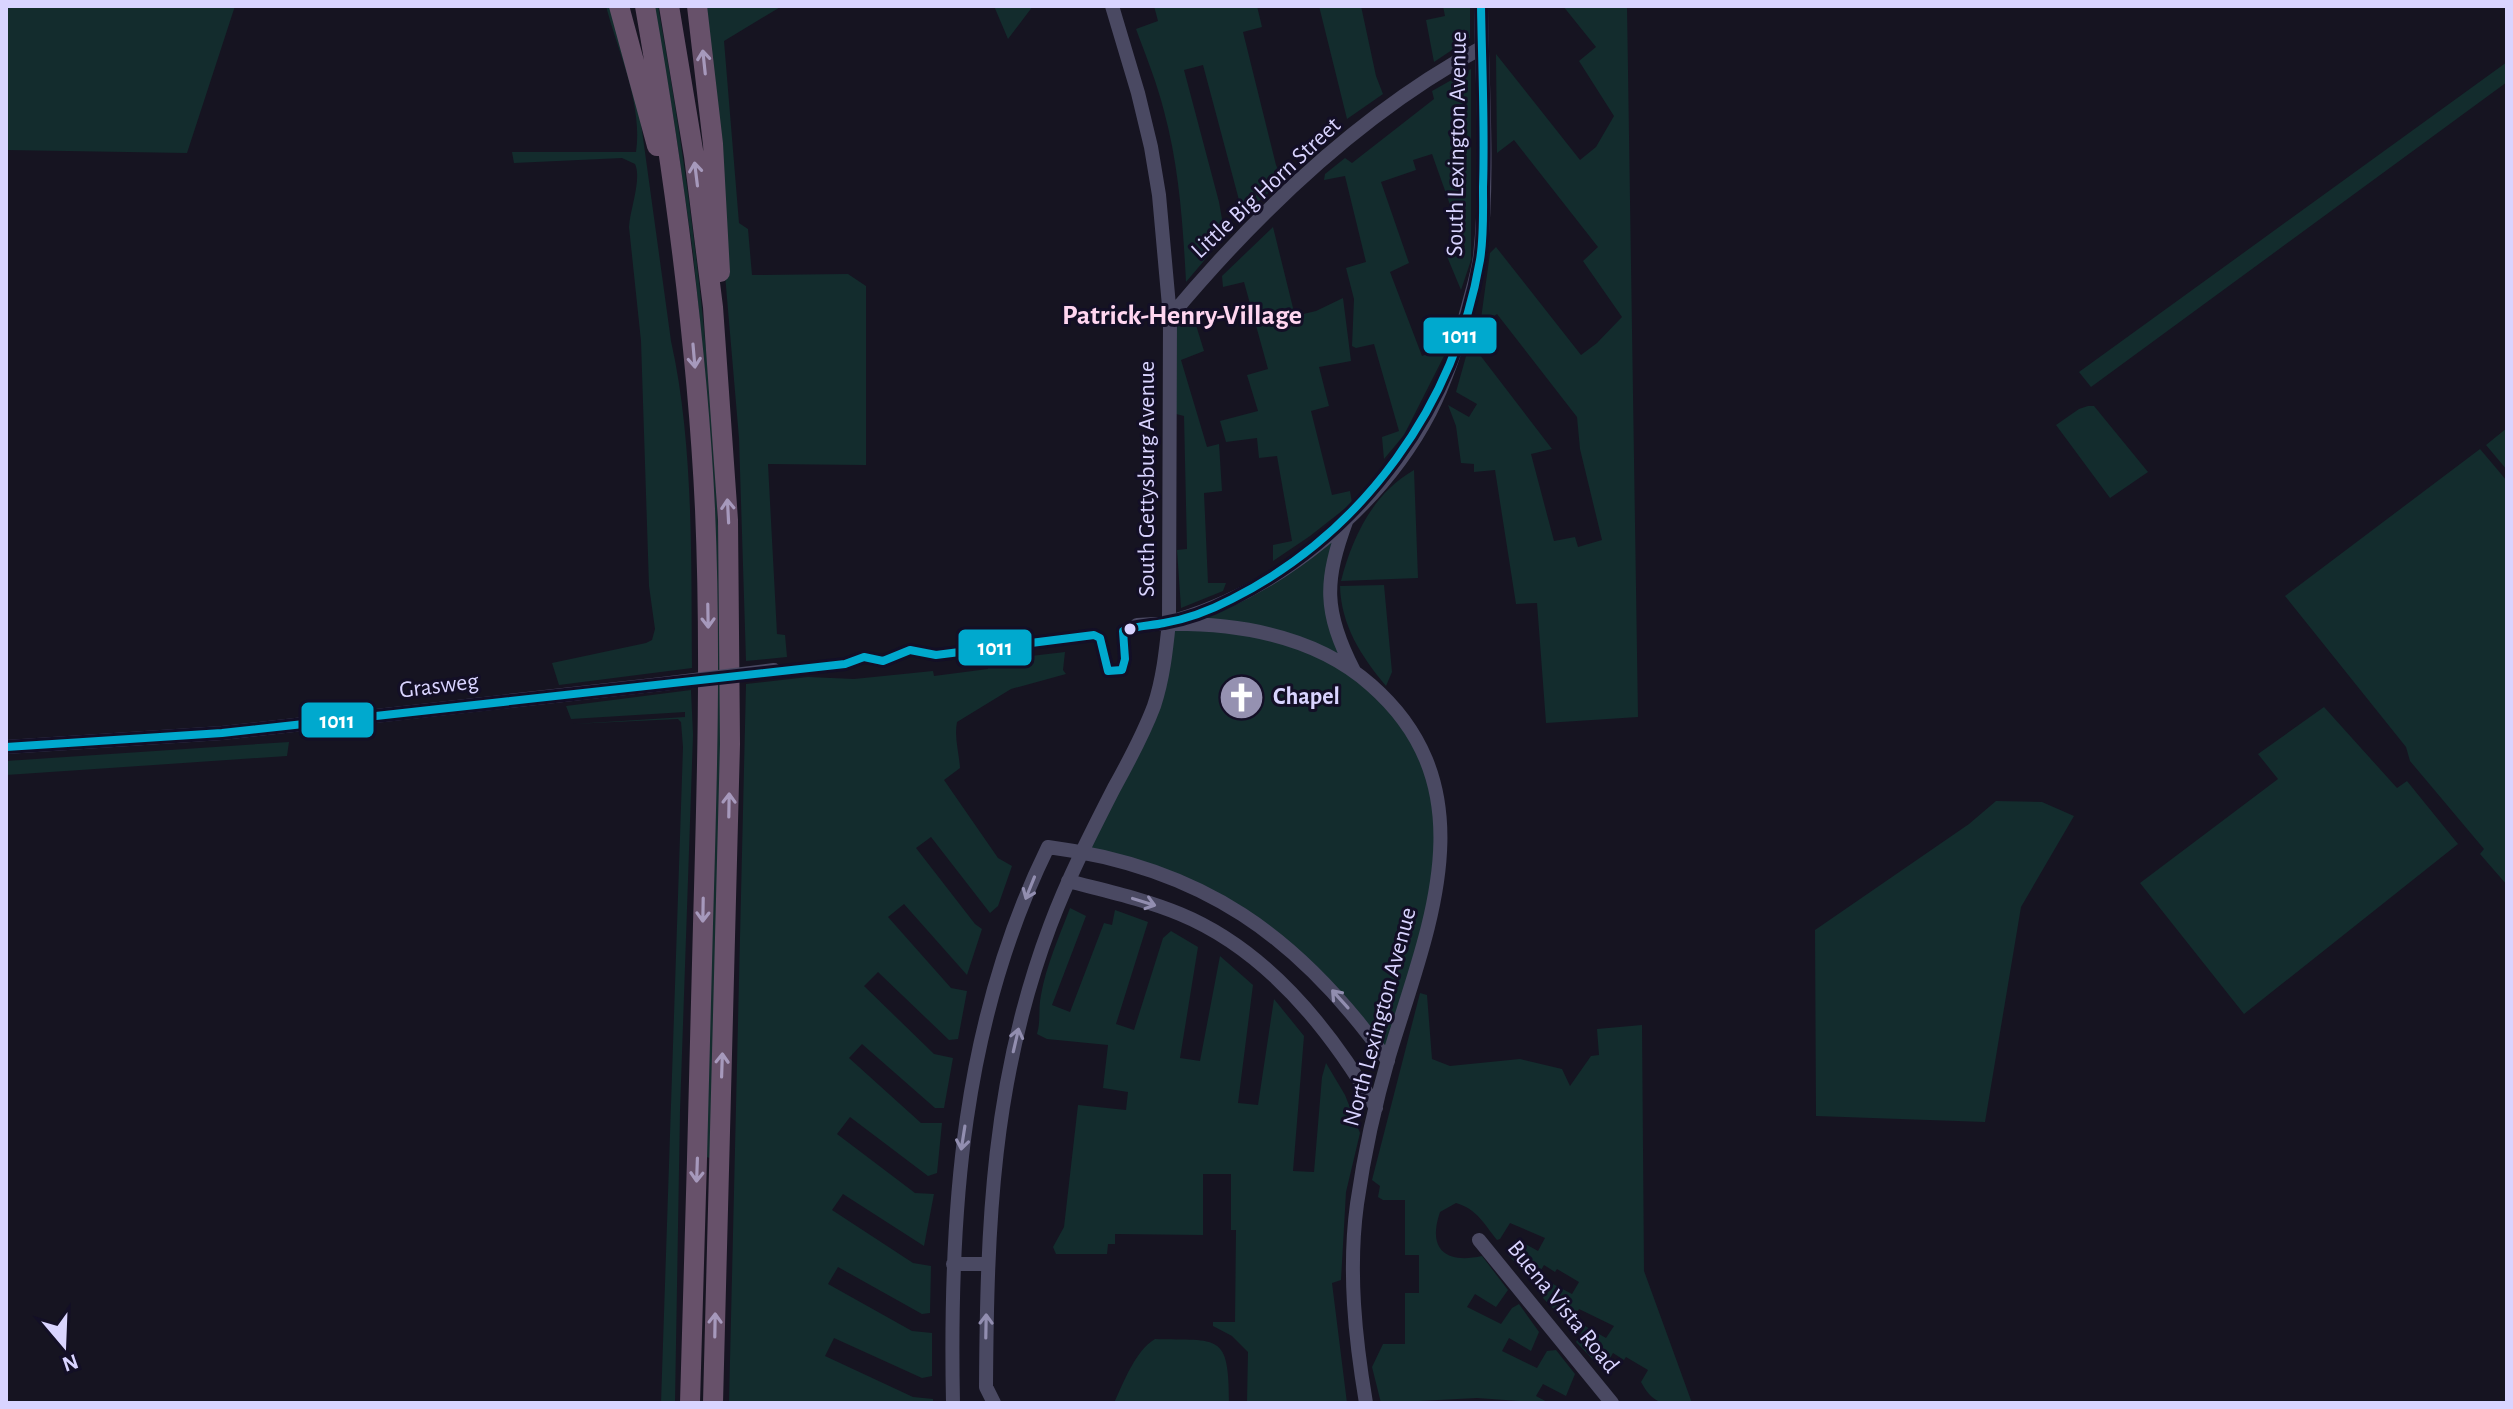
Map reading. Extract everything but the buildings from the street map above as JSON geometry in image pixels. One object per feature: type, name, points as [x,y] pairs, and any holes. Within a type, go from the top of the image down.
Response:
[{"type":"highway","points":[[619,6],[661,162],[670,226],[687,278]]},
{"type":"highway","points":[[645,6],[672,159],[687,278],[699,415],[709,645],[690,1403]]},
{"type":"highway","points":[[669,6],[694,156],[713,307],[728,520],[731,617],[729,800],[713,1403]]},
{"type":"highway","points":[[697,6],[713,144],[721,270],[713,307]]},
{"type":"street","name":"South Gettysburg Avenue","points":[[996,1402],[986,1387],[987,1264],[995,1147],[1021,1016],[1049,928],[1068,881],[1133,754],[1154,705],[1166,655],[1169,622],[1170,317],[1159,195],[1131,64],[1112,6]]},
{"type":"street","name":"South Lexington Avenue","points":[[1169,622],[1200,613],[1252,588],[1302,555],[1348,517],[1375,489],[1429,413],[1460,339],[1480,260],[1484,170],[1481,6]]},
{"type":"street","name":"Little Big Horn Street","points":[[1170,317],[1203,278],[1318,163],[1368,123],[1481,48]]},
{"type":"street","name":"North Lexington Avenue","points":[[1348,517],[1335,550],[1329,581],[1338,638],[1354,671]]},
{"type":"street","name":"North Lexington Avenue","points":[[1169,622],[1221,626],[1277,636],[1319,651],[1354,671],[1380,693],[1411,730],[1423,750],[1438,792],[1440,847],[1436,898],[1388,1061],[1357,1207],[1353,1291],[1366,1403]]},
{"type":"street","points":[[1137,625],[1169,622]]},
{"type":"street","name":"Grasweg","points":[[6,747],[222,733],[777,670]]},
{"type":"street","points":[[953,1403],[953,1264],[961,1150],[971,1087],[987,1015],[1005,956],[1032,880],[1048,847],[1082,852],[1187,883],[1244,913],[1317,974],[1346,1005],[1388,1061]]},
{"type":"street","points":[[1068,881],[1179,914],[1227,939],[1314,1015],[1351,1064],[1376,1108]]},
{"type":"street","name":"Buena Vista Road","points":[[1479,1240],[1612,1403]]},
{"type":"street","points":[[953,1264],[987,1264]]},
{"type":"green space","points":[[6,6],[235,6],[187,153],[6,150]]},
{"type":"green space","points":[[606,6],[614,6],[640,116],[684,421],[690,503],[692,668],[559,685],[552,663],[646,643],[652,640],[655,629],[649,586],[641,341],[629,227],[637,170],[635,164],[622,158],[514,163],[512,152],[636,152],[633,97]]},
{"type":"green space","points":[[654,6],[658,6],[681,142],[699,278],[716,484],[722,704],[710,1158],[706,1157],[707,394],[693,253]]},
{"type":"green space","points":[[702,6],[782,6],[724,41],[739,223],[748,229],[752,275],[848,274],[866,286],[866,465],[768,464],[777,634],[785,635],[787,657],[746,661],[739,438]]},
{"type":"green space","points":[[994,6],[1033,6],[1008,39]]},
{"type":"green space","points":[[1154,6],[1257,6],[1262,27],[1243,32],[1276,165],[1283,180],[1243,215],[1203,65],[1184,70],[1225,236],[1186,282],[1182,217],[1169,132],[1136,29],[1158,21]]},
{"type":"green space","points":[[1319,6],[1361,6],[1376,76],[1383,94],[1347,119]]},
{"type":"green space","points":[[1443,6],[1470,6],[1470,38],[1434,62],[1426,20],[1445,16]]},
{"type":"green space","points":[[1563,6],[1627,6],[1638,717],[1546,723],[1537,603],[1516,604],[1495,470],[1474,472],[1474,464],[1461,463],[1456,426],[1448,405],[1469,417],[1477,404],[1456,392],[1470,342],[1552,449],[1531,454],[1554,541],[1575,537],[1578,547],[1602,540],[1580,449],[1577,417],[1497,314],[1480,326],[1490,253],[1496,247],[1581,355],[1622,317],[1583,261],[1598,247],[1514,140],[1497,153],[1496,54],[1580,160],[1596,147],[1614,116],[1579,61],[1596,47]]},
{"type":"green space","points":[[2507,62],[2507,82],[2091,387],[2079,372]]},
{"type":"green space","points":[[1471,69],[1471,260],[1461,290],[1446,254],[1465,247],[1432,154],[1413,160],[1416,170],[1381,182],[1409,263],[1390,272],[1422,356],[1442,349],[1444,356],[1404,435],[1384,459],[1382,437],[1399,431],[1374,344],[1352,346],[1354,299],[1346,268],[1366,262],[1345,176],[1324,180],[1325,174],[1345,158],[1352,163],[1434,99],[1432,91]]},
{"type":"green space","points":[[1273,227],[1295,316],[1316,311],[1343,298],[1351,361],[1319,367],[1329,406],[1311,411],[1332,495],[1350,491],[1352,503],[1273,561],[1273,545],[1292,541],[1277,456],[1259,458],[1257,438],[1226,442],[1220,421],[1258,411],[1247,375],[1268,369],[1244,282],[1223,287],[1222,276]]},
{"type":"green space","points":[[1192,312],[1204,351],[1181,360],[1207,447],[1219,444],[1222,491],[1204,493],[1208,583],[1226,583],[1223,591],[1181,608],[1177,550],[1187,549],[1184,416],[1176,414],[1177,327]]},
{"type":"green space","points":[[2088,406],[2094,406],[2148,472],[2110,498],[2056,425]]},
{"type":"green space","points":[[2507,428],[2507,470],[2486,445]]},
{"type":"green space","points":[[2480,449],[2507,481],[2507,885],[2480,854],[2484,849],[2410,761],[2406,747],[2285,596]]},
{"type":"green space","points":[[1414,470],[1418,578],[1341,581],[1351,549],[1366,518],[1387,491]]},
{"type":"green space","points":[[1348,517],[1329,581],[1346,656],[1380,693],[1432,772],[1439,870],[1388,1061],[1346,1005],[1219,899],[1082,852],[1144,731],[1169,622],[1252,588]]},
{"type":"green space","points":[[1384,585],[1392,672],[1386,686],[1368,663],[1348,627],[1340,586]]},
{"type":"green space","points":[[1065,652],[1063,670],[1066,674],[1011,689],[957,722],[960,768],[944,780],[998,858],[1012,866],[998,906],[990,913],[931,837],[916,848],[982,929],[967,975],[904,904],[888,917],[951,988],[967,991],[958,1039],[949,1040],[878,972],[864,986],[934,1054],[953,1058],[944,1108],[935,1108],[862,1044],[849,1058],[921,1123],[942,1123],[937,1173],[928,1176],[850,1117],[837,1134],[915,1193],[934,1194],[924,1246],[843,1194],[832,1210],[913,1263],[931,1266],[930,1313],[922,1314],[838,1267],[828,1284],[912,1331],[932,1333],[932,1376],[922,1378],[834,1338],[825,1356],[913,1397],[933,1399],[933,1403],[729,1403],[746,684],[808,677],[854,679],[933,671],[934,676],[988,669],[987,661]]},
{"type":"green space","points":[[691,690],[693,735],[680,1111],[675,1403],[661,1403],[683,747],[681,722],[678,719],[573,724],[685,717],[685,712],[571,719],[566,706]]},
{"type":"green space","points":[[2324,707],[2397,788],[2407,781],[2458,844],[2244,1014],[2140,883],[2278,779],[2258,754]]},
{"type":"green space","points":[[289,742],[287,756],[6,775],[6,761]]},
{"type":"green space","points":[[1996,801],[2042,802],[2074,816],[2021,907],[1985,1122],[1816,1116],[1815,930],[1969,824]]},
{"type":"green space","points":[[1070,908],[1086,916],[1052,1005],[1070,1012],[1104,923],[1112,925],[1115,910],[1148,922],[1116,1024],[1134,1030],[1163,938],[1171,931],[1198,947],[1180,1058],[1200,1061],[1220,956],[1253,985],[1238,1103],[1258,1105],[1274,999],[1304,1036],[1293,1171],[1314,1172],[1322,1077],[1326,1063],[1345,1095],[1360,1133],[1346,1192],[1341,1280],[1332,1283],[1347,1403],[1247,1403],[1248,1352],[1232,1336],[1213,1326],[1213,1322],[1235,1322],[1236,1230],[1231,1230],[1231,1174],[1203,1174],[1203,1235],[1115,1234],[1115,1244],[1108,1244],[1107,1254],[1056,1254],[1053,1247],[1064,1227],[1078,1105],[1126,1110],[1128,1092],[1103,1088],[1108,1045],[1047,1039],[1037,1034],[1043,984]]},
{"type":"green space","points":[[1420,993],[1427,995],[1432,1059],[1450,1066],[1520,1059],[1562,1069],[1570,1086],[1591,1056],[1599,1055],[1597,1029],[1642,1025],[1644,1271],[1692,1403],[1656,1400],[1641,1382],[1648,1370],[1626,1357],[1624,1360],[1613,1353],[1603,1370],[1576,1342],[1585,1326],[1606,1338],[1614,1326],[1579,1309],[1569,1325],[1543,1298],[1549,1282],[1572,1294],[1579,1282],[1544,1265],[1534,1282],[1508,1255],[1516,1239],[1538,1251],[1545,1238],[1510,1223],[1497,1240],[1475,1213],[1456,1203],[1440,1212],[1436,1236],[1438,1245],[1449,1256],[1482,1256],[1508,1290],[1496,1307],[1475,1294],[1467,1307],[1501,1324],[1512,1308],[1519,1304],[1539,1332],[1531,1351],[1509,1338],[1502,1351],[1537,1368],[1547,1351],[1556,1350],[1575,1374],[1566,1396],[1543,1384],[1536,1396],[1549,1403],[1477,1398],[1381,1403],[1372,1367],[1383,1344],[1405,1344],[1405,1293],[1419,1293],[1419,1255],[1405,1255],[1405,1200],[1383,1200],[1378,1197],[1380,1186],[1372,1180]]},
{"type":"green space","points":[[1155,1339],[1207,1341],[1216,1345],[1226,1363],[1229,1403],[1114,1403],[1136,1359]]},
{"type":"transit line","name":"1011","points":[[6,747],[222,733],[845,664],[864,657],[883,661],[910,650],[936,655],[1094,635],[1100,638],[1108,671],[1122,670],[1125,659],[1123,631],[1182,619],[1216,607],[1280,571],[1323,538],[1362,501],[1396,459],[1425,413],[1449,365],[1468,313],[1480,260],[1484,142],[1481,6]]},
{"type":"place","name":"Chapel","points":[[1242,697]]},
{"type":"district","name":"Patrick-Henry-Village","points":[[1182,316]]}]
